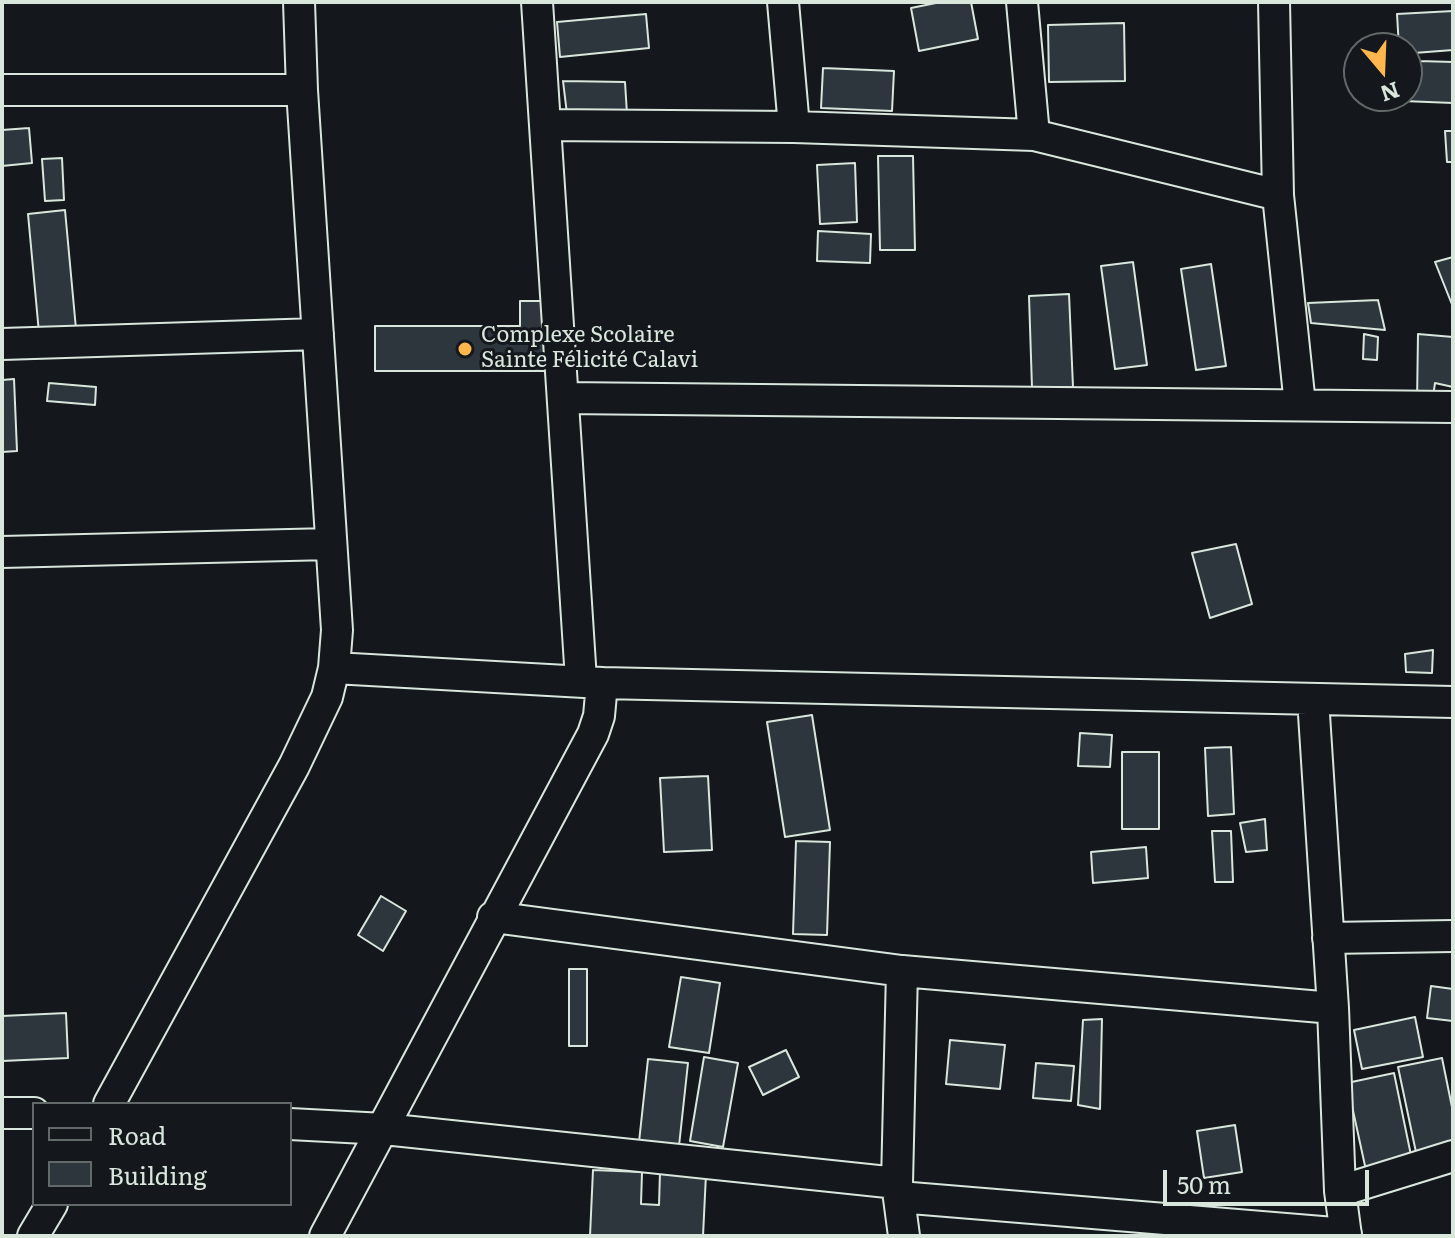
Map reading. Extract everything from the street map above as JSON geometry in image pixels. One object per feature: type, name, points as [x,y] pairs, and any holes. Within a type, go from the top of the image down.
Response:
[{"type":"street","points":[[110,1102],[294,766],[327,697],[334,668],[337,630],[299,2]]},
{"type":"street","points":[[325,1236],[593,734],[601,708],[592,682],[563,398],[537,2]]},
{"type":"street","points":[[783,2],[794,127]]},
{"type":"street","points":[[1022,2],[1034,135]]},
{"type":"street","points":[[1274,2],[1278,195],[1300,405]]},
{"type":"street","points":[[2,90],[302,90]]},
{"type":"street","points":[[545,125],[794,127],[1034,135],[1278,195]]},
{"type":"street","points":[[2,344],[318,334]]},
{"type":"street","points":[[563,398],[1453,407]]},
{"type":"street","points":[[2,552],[330,544]]},
{"type":"street","points":[[334,668],[592,682],[1453,702]]},
{"type":"street","points":[[292,1124],[384,1129],[898,1190],[1346,1235],[1340,1191],[1333,1008],[1313,699]]},
{"type":"street","points":[[493,917],[902,971],[1333,1008]]},
{"type":"street","points":[[1328,938],[1453,936]]},
{"type":"street","points":[[902,971],[898,1190],[904,1236]]},
{"type":"street","points":[[2,1113],[32,1113]]},
{"type":"street","points":[[1340,1191],[1453,1156]]},
{"type":"street","points":[[33,1236],[51,1206]]},
{"type":"building","points":[[941,2],[971,2],[978,39],[919,51],[911,8]]},
{"type":"building","points":[[1453,11],[1453,50],[1423,52],[1423,32],[1398,32],[1397,14]]},
{"type":"building","points":[[646,14],[649,48],[560,57],[557,22]]},
{"type":"building","points":[[1124,23],[1125,81],[1049,82],[1048,25]]},
{"type":"building","points":[[1423,61],[1453,62],[1453,103],[1423,102]]},
{"type":"building","points":[[823,68],[894,71],[892,111],[821,108]]},
{"type":"building","points":[[563,81],[625,82],[627,114],[567,114]]},
{"type":"building","points":[[29,128],[32,163],[2,166],[2,130]]},
{"type":"building","points":[[1445,131],[1453,131],[1453,162],[1447,162]]},
{"type":"building","points":[[878,156],[913,156],[915,250],[880,250]]},
{"type":"building","points":[[62,158],[64,200],[45,201],[42,159]]},
{"type":"building","points":[[855,163],[857,222],[820,224],[817,165]]},
{"type":"building","points":[[65,210],[76,329],[39,333],[28,214]]},
{"type":"building","points":[[818,231],[871,234],[870,263],[817,261]]},
{"type":"building","points":[[1453,257],[1453,307],[1435,262]]},
{"type":"building","points":[[1133,262],[1147,365],[1115,369],[1101,266]]},
{"type":"building","points":[[1211,264],[1226,366],[1196,370],[1181,269]]},
{"type":"building","points":[[1069,294],[1073,387],[1032,388],[1029,296]]},
{"type":"building","points":[[1378,300],[1385,330],[1311,323],[1308,303]]},
{"type":"building","name":"Complexe Scolaire Sainte Félicité Calavi","points":[[520,301],[554,301],[554,371],[375,371],[375,326],[520,326]]},
{"type":"building","points":[[1364,334],[1378,337],[1377,360],[1363,359]]},
{"type":"building","points":[[1418,334],[1453,337],[1453,387],[1435,383],[1432,404],[1417,403]]},
{"type":"building","points":[[14,379],[17,451],[2,452],[2,380]]},
{"type":"building","points":[[49,383],[96,387],[95,405],[47,401]]},
{"type":"building","points":[[1236,544],[1252,604],[1210,618],[1192,553]]},
{"type":"building","points":[[1433,650],[1432,673],[1406,672],[1405,654]]},
{"type":"building","points":[[812,715],[830,830],[785,837],[767,722]]},
{"type":"building","points":[[1080,733],[1112,735],[1110,767],[1078,766]]},
{"type":"building","points":[[1231,747],[1234,814],[1208,816],[1205,748]]},
{"type":"building","points":[[1122,752],[1159,752],[1159,829],[1122,829]]},
{"type":"building","points":[[708,776],[712,850],[664,852],[660,778]]},
{"type":"building","points":[[1265,819],[1267,850],[1246,852],[1240,823]]},
{"type":"building","points":[[1212,831],[1231,831],[1233,882],[1215,882]]},
{"type":"building","points":[[796,841],[830,842],[827,935],[793,934]]},
{"type":"building","points":[[1146,847],[1148,878],[1093,883],[1091,852]]},
{"type":"building","points":[[381,896],[406,911],[383,951],[358,935]]},
{"type":"building","points":[[569,969],[587,969],[587,1046],[569,1046]]},
{"type":"building","points":[[681,977],[720,983],[709,1053],[669,1047]]},
{"type":"building","points":[[1431,986],[1453,989],[1453,1021],[1427,1018]]},
{"type":"building","points":[[66,1013],[68,1058],[2,1061],[2,1016]]},
{"type":"building","points":[[1415,1017],[1423,1057],[1362,1069],[1354,1030]]},
{"type":"building","points":[[1102,1019],[1100,1109],[1078,1105],[1083,1020]]},
{"type":"building","points":[[950,1040],[1005,1045],[1000,1089],[946,1084]]},
{"type":"building","points":[[786,1050],[799,1077],[763,1095],[749,1067]]},
{"type":"building","points":[[704,1057],[738,1063],[723,1147],[690,1141]]},
{"type":"building","points":[[1442,1058],[1453,1112],[1453,1149],[1417,1157],[1398,1067]]},
{"type":"building","points":[[648,1059],[688,1063],[679,1146],[639,1142]]},
{"type":"building","points":[[1036,1063],[1074,1066],[1071,1101],[1033,1098]]},
{"type":"building","points":[[1394,1073],[1413,1165],[1367,1175],[1347,1083]]},
{"type":"building","points":[[1235,1125],[1242,1172],[1204,1178],[1197,1131]]},
{"type":"building","points":[[593,1170],[642,1172],[641,1204],[659,1205],[660,1172],[706,1174],[703,1236],[590,1236]]},
{"type":"place","name":"Complexe Scolaire Sainte Félicité Calavi","points":[[465,349]]}]
